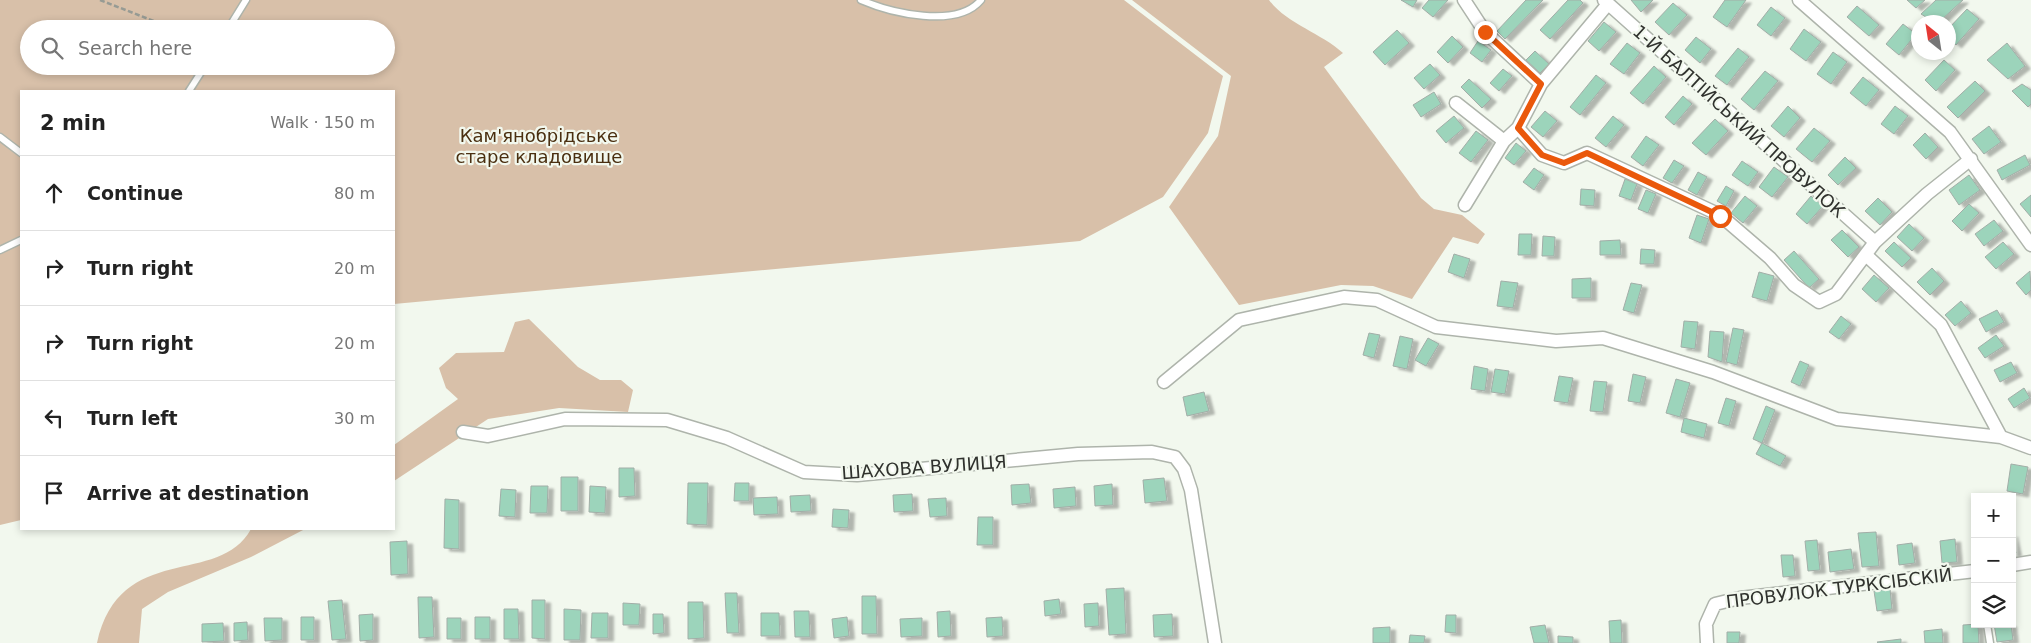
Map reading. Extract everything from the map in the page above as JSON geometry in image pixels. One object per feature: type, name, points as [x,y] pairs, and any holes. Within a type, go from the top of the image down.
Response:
[{"type":"street","points":[[1464,0],[1485,32],[1541,84]]},
{"type":"street","points":[[1799,0],[1950,132],[2031,245]]},
{"type":"street","points":[[1465,205],[1504,140],[1518,128],[1541,84],[1606,2]]},
{"type":"street","name":"1-Й БАЛТІЙСЬКИЙ ПРОВУЛОК","points":[[1606,2],[1875,242]]},
{"type":"street","points":[[1456,103],[1504,140]]},
{"type":"street","points":[[1518,128],[1542,155],[1564,163],[1587,153],[1720,216],[1770,258],[1794,285],[1819,302],[1836,294],[1875,242],[1927,194],[1971,159]]},
{"type":"street","points":[[1866,255],[1941,325],[2001,437]]},
{"type":"street","points":[[1164,382],[1239,320],[1344,297],[1377,300],[1436,327],[1556,341],[1603,338],[1713,372],[1837,419],[2001,437],[2031,448]]},
{"type":"street","name":"ШАХОВА ВУЛИЦЯ","points":[[464,432],[488,436],[565,419],[667,420],[727,438],[804,472],[858,475],[1078,454],[1152,452],[1175,457],[1184,469],[1190,490],[1214,643]]},
{"type":"street","points":[[2016,564],[2031,562]]},
{"type":"street","name":"ПРОВУЛОК ТУРКСІБСКІЙ","points":[[1708,643],[1706,624],[1715,604],[1740,598],[1971,570]]},
{"type":"lane","points":[[234,20],[246,0]]},
{"type":"lane","points":[[861,0],[878,7],[940,18],[975,7],[981,0]]},
{"type":"lane","points":[[190,90],[199,75]]},
{"type":"lane","points":[[0,137],[20,152]]},
{"type":"lane","points":[[0,250],[20,240]]},
{"type":"lane","points":[[1988,628],[1990,643]]},
{"type":"path","points":[[100,0],[151,20]]},
{"type":"green space","name":"Кам'янобрідське старе кладовище","points":[[0,0],[1124,0],[1223,76],[1208,133],[1163,197],[1080,241],[395,304],[395,90],[20,90],[20,520],[0,525]]},
{"type":"green space","points":[[1132,0],[1269,0],[1285,16],[1343,53],[1324,67],[1421,198],[1434,209],[1462,215],[1485,234],[1478,244],[1453,237],[1412,299],[1373,286],[1341,285],[1239,305],[1169,207],[1218,136],[1231,76]]},
{"type":"green space","points":[[529,319],[578,367],[600,380],[621,380],[633,390],[628,412],[559,408],[488,419],[395,480],[395,444],[458,399],[446,388],[439,368],[456,353],[504,352],[515,322]]},
{"type":"green space","points":[[250,530],[303,530],[251,557],[168,592],[142,609],[139,643],[97,643],[109,611],[126,590],[147,577],[217,557],[236,547]]},
{"type":"building","points":[[1401,0],[1417,0],[1413,7]]},
{"type":"building","points":[[1429,0],[1448,0],[1433,17],[1422,8]]},
{"type":"building","points":[[1526,0],[1543,0],[1505,39],[1497,31]]},
{"type":"building","points":[[1568,0],[1580,0],[1583,3],[1550,39],[1540,30]]},
{"type":"building","points":[[1631,0],[1653,0],[1641,12]]},
{"type":"building","points":[[1725,0],[1746,0],[1727,27],[1713,17]]},
{"type":"building","points":[[1907,0],[1925,0],[1916,8]]},
{"type":"building","points":[[1936,0],[1963,0],[1947,15],[1921,14]]},
{"type":"building","points":[[1673,3],[1687,15],[1669,35],[1655,22]]},
{"type":"building","points":[[1857,6],[1879,25],[1869,36],[1847,17]]},
{"type":"building","points":[[1771,7],[1785,18],[1771,36],[1757,25]]},
{"type":"building","points":[[1967,9],[1979,19],[1956,45],[1956,21]]},
{"type":"building","points":[[1604,22],[1616,32],[1599,51],[1588,41]]},
{"type":"building","points":[[1903,24],[1911,30],[1911,40],[1899,55],[1886,44]]},
{"type":"building","points":[[1804,29],[1821,42],[1806,61],[1790,49]]},
{"type":"building","points":[[1397,30],[1409,43],[1385,65],[1373,52]]},
{"type":"building","points":[[1452,36],[1463,47],[1448,63],[1437,52]]},
{"type":"building","points":[[1696,37],[1711,49],[1700,63],[1685,50]]},
{"type":"building","points":[[1478,41],[1491,50],[1482,62],[1470,53]]},
{"type":"building","points":[[1627,43],[1640,53],[1624,74],[1610,64]]},
{"type":"building","points":[[2007,43],[2025,66],[2008,79],[1987,60]]},
{"type":"building","points":[[1738,48],[1749,57],[1727,85],[1715,76]]},
{"type":"building","points":[[1535,51],[1549,64],[1540,73],[1526,60]]},
{"type":"building","points":[[1833,52],[1847,62],[1831,84],[1817,74]]},
{"type":"building","points":[[1944,60],[1955,70],[1936,91],[1925,80]]},
{"type":"building","points":[[1430,64],[1440,75],[1424,89],[1414,78]]},
{"type":"building","points":[[1654,66],[1666,77],[1643,104],[1630,93]]},
{"type":"building","points":[[1503,69],[1512,76],[1499,91],[1490,83]]},
{"type":"building","points":[[1765,71],[1778,81],[1754,110],[1741,99]]},
{"type":"building","points":[[1596,75],[1606,83],[1580,115],[1570,107]]},
{"type":"building","points":[[1863,77],[1879,90],[1866,106],[1850,93]]},
{"type":"building","points":[[1469,79],[1491,99],[1482,108],[1461,87]]},
{"type":"building","points":[[1975,81],[1985,91],[1958,118],[1947,107]]},
{"type":"building","points":[[2022,84],[2031,90],[2031,104],[2028,107],[2012,91]]},
{"type":"building","points":[[1434,92],[1441,104],[1421,117],[1413,105]]},
{"type":"building","points":[[1683,96],[1692,104],[1674,125],[1665,117]]},
{"type":"building","points":[[1788,106],[1800,118],[1784,137],[1771,126]]},
{"type":"building","points":[[1895,106],[1908,116],[1894,134],[1881,124]]},
{"type":"building","points":[[1545,111],[1557,121],[1543,137],[1531,127]]},
{"type":"building","points":[[1454,116],[1464,128],[1446,143],[1436,131]]},
{"type":"building","points":[[1613,116],[1624,125],[1606,147],[1595,138]]},
{"type":"building","points":[[1715,119],[1728,131],[1706,155],[1692,143]]},
{"type":"building","points":[[1989,126],[2001,142],[1984,154],[1972,139]]},
{"type":"building","points":[[1814,128],[1830,141],[1812,162],[1796,149]]},
{"type":"building","points":[[1476,131],[1488,140],[1471,162],[1459,153]]},
{"type":"building","points":[[1925,133],[1938,147],[1926,159],[1913,145]]},
{"type":"building","points":[[1646,136],[1659,145],[1643,166],[1631,157]]},
{"type":"building","points":[[1516,143],[1526,151],[1514,165],[1505,158]]},
{"type":"building","points":[[2025,155],[2030,165],[2002,180],[1997,170]]},
{"type":"building","points":[[1845,157],[1856,168],[1838,185],[1828,175]]},
{"type":"building","points":[[1674,160],[1684,166],[1672,183],[1663,178]]},
{"type":"building","points":[[1742,161],[1758,172],[1748,186],[1732,175]]},
{"type":"building","points":[[1774,167],[1788,177],[1772,197],[1759,187]]},
{"type":"building","points":[[1534,168],[1544,175],[1534,190],[1523,182]]},
{"type":"building","points":[[1698,172],[1707,177],[1697,195],[1688,190]]},
{"type":"building","points":[[1969,175],[1980,190],[1959,205],[1949,190]]},
{"type":"building","points":[[1625,179],[1637,184],[1631,200],[1619,196]]},
{"type":"building","points":[[1726,186],[1734,191],[1726,206],[1717,201]]},
{"type":"building","points":[[1581,189],[1595,190],[1594,206],[1580,205]]},
{"type":"building","points":[[1646,190],[1656,194],[1648,213],[1638,209]]},
{"type":"building","points":[[2031,195],[2031,217],[2020,204]]},
{"type":"building","points":[[1745,196],[1757,206],[1743,223],[1731,213]]},
{"type":"building","points":[[1811,196],[1823,206],[1807,224],[1796,214]]},
{"type":"building","points":[[1878,198],[1892,212],[1880,225],[1865,211]]},
{"type":"building","points":[[1969,204],[1979,213],[1962,231],[1952,221]]},
{"type":"building","points":[[1697,215],[1709,219],[1701,243],[1689,238]]},
{"type":"building","points":[[1994,220],[2003,231],[1984,246],[1975,234]]},
{"type":"building","points":[[1909,224],[1924,238],[1912,251],[1897,237]]},
{"type":"building","points":[[1842,230],[1859,247],[1848,257],[1831,240]]},
{"type":"building","points":[[1519,234],[1532,234],[1531,255],[1518,255]]},
{"type":"building","points":[[1543,236],[1555,237],[1554,256],[1542,256]]},
{"type":"building","points":[[1620,240],[1621,255],[1600,255],[1600,241]]},
{"type":"building","points":[[1894,242],[1911,258],[1902,267],[1885,251]]},
{"type":"building","points":[[2003,242],[2014,254],[1996,269],[1985,257]]},
{"type":"building","points":[[1641,249],[1655,250],[1654,264],[1640,264]]},
{"type":"building","points":[[1794,251],[1819,279],[1809,288],[1784,260]]},
{"type":"building","points":[[1454,254],[1470,259],[1464,278],[1448,272]]},
{"type":"building","points":[[1932,268],[1944,281],[1930,295],[1917,282]]},
{"type":"building","points":[[2030,271],[2031,290],[2026,295],[2016,283]]},
{"type":"building","points":[[1759,272],[1774,276],[1767,301],[1752,297]]},
{"type":"building","points":[[1874,275],[1889,288],[1876,302],[1862,289]]},
{"type":"building","points":[[1591,278],[1591,298],[1572,298],[1572,279]]},
{"type":"building","points":[[1501,281],[1518,283],[1513,308],[1497,306]]},
{"type":"building","points":[[1631,283],[1642,285],[1634,313],[1623,310]]},
{"type":"building","points":[[1961,301],[1971,313],[1955,326],[1945,315]]},
{"type":"building","points":[[1997,310],[2004,322],[1986,332],[1979,319]]},
{"type":"building","points":[[1841,316],[1851,324],[1839,339],[1829,332]]},
{"type":"building","points":[[1684,321],[1698,322],[1695,349],[1681,347]]},
{"type":"building","points":[[1733,328],[1744,330],[1737,365],[1726,362]]},
{"type":"building","points":[[1710,331],[1724,332],[1722,362],[1708,357]]},
{"type":"building","points":[[1369,333],[1380,335],[1374,358],[1363,355]]},
{"type":"building","points":[[1996,335],[2004,346],[1985,358],[1978,348]]},
{"type":"building","points":[[1400,336],[1413,339],[1407,369],[1393,366]]},
{"type":"building","points":[[1428,338],[1439,344],[1426,366],[1415,360]]},
{"type":"building","points":[[1800,361],[1809,365],[1800,386],[1791,382]]},
{"type":"building","points":[[2011,362],[2017,373],[2000,382],[1994,370]]},
{"type":"building","points":[[1474,366],[1488,369],[1485,391],[1471,389]]},
{"type":"building","points":[[1495,369],[1509,371],[1505,394],[1491,392]]},
{"type":"building","points":[[1633,374],[1646,377],[1640,403],[1628,401]]},
{"type":"building","points":[[1559,376],[1573,378],[1568,403],[1554,401]]},
{"type":"building","points":[[1676,379],[1690,383],[1680,417],[1666,413]]},
{"type":"building","points":[[1594,381],[1607,382],[1603,412],[1590,411]]},
{"type":"building","points":[[2024,388],[2030,398],[2014,408],[2008,399]]},
{"type":"building","points":[[1204,392],[1209,411],[1187,416],[1183,397]]},
{"type":"building","points":[[1726,398],[1736,401],[1729,426],[1718,423]]},
{"type":"building","points":[[1766,406],[1775,410],[1762,443],[1753,439]]},
{"type":"building","points":[[1684,418],[1707,424],[1704,438],[1681,432]]},
{"type":"building","points":[[1762,443],[1786,456],[1780,466],[1756,454]]},
{"type":"building","points":[[2011,464],[2028,467],[2023,494],[2007,491]]},
{"type":"building","points":[[619,468],[634,468],[635,496],[619,497]]},
{"type":"building","points":[[561,477],[578,477],[578,511],[561,511]]},
{"type":"building","points":[[1164,478],[1167,501],[1145,503],[1143,480]]},
{"type":"building","points":[[688,483],[708,483],[707,525],[687,524]]},
{"type":"building","points":[[735,483],[749,483],[749,501],[734,501]]},
{"type":"building","points":[[1029,484],[1031,503],[1012,505],[1011,485]]},
{"type":"building","points":[[1112,484],[1113,505],[1095,506],[1094,486]]},
{"type":"building","points":[[531,486],[548,486],[547,513],[530,513]]},
{"type":"building","points":[[590,486],[606,487],[605,513],[589,512]]},
{"type":"building","points":[[1075,487],[1076,506],[1054,508],[1053,489]]},
{"type":"building","points":[[501,489],[516,490],[515,517],[499,516]]},
{"type":"building","points":[[912,494],[913,511],[894,512],[893,495]]},
{"type":"building","points":[[810,495],[811,511],[791,512],[790,496]]},
{"type":"building","points":[[777,497],[778,514],[754,515],[753,498]]},
{"type":"building","points":[[946,498],[947,516],[930,517],[928,499]]},
{"type":"building","points":[[445,499],[459,500],[459,549],[444,548]]},
{"type":"building","points":[[833,509],[849,510],[848,528],[832,527]]},
{"type":"building","points":[[978,517],[993,517],[993,545],[977,545]]},
{"type":"building","points":[[1876,532],[1879,566],[1862,567],[1858,533]]},
{"type":"building","points":[[1955,539],[1957,562],[1942,563],[1940,541]]},
{"type":"building","points":[[1817,540],[1820,570],[1808,571],[1805,541]]},
{"type":"building","points":[[407,541],[408,574],[391,575],[390,542]]},
{"type":"building","points":[[1912,543],[1915,563],[1899,565],[1897,545]]},
{"type":"building","points":[[1851,549],[1854,569],[1830,572],[1828,552]]},
{"type":"building","points":[[1781,555],[1793,555],[1795,576],[1783,577]]},
{"type":"building","points":[[1124,588],[1126,634],[1109,635],[1106,589]]},
{"type":"building","points":[[1890,589],[1892,609],[1877,611],[1874,591]]},
{"type":"building","points":[[725,593],[737,593],[739,633],[727,633]]},
{"type":"building","points":[[862,596],[876,596],[877,634],[862,634]]},
{"type":"building","points":[[418,597],[432,597],[434,637],[419,638]]},
{"type":"building","points":[[1059,599],[1061,614],[1045,616],[1044,601]]},
{"type":"building","points":[[342,600],[346,639],[332,640],[328,601]]},
{"type":"building","points":[[532,600],[545,600],[545,639],[532,638]]},
{"type":"building","points":[[688,602],[703,602],[704,638],[688,639]]},
{"type":"building","points":[[623,603],[640,604],[639,625],[623,625]]},
{"type":"building","points":[[1098,603],[1099,626],[1085,627],[1084,604]]},
{"type":"building","points":[[504,609],[518,609],[519,639],[504,639]]},
{"type":"building","points":[[564,609],[581,610],[580,640],[564,640]]},
{"type":"building","points":[[794,611],[809,611],[810,637],[795,637]]},
{"type":"building","points":[[950,611],[951,636],[938,637],[937,612]]},
{"type":"building","points":[[592,613],[608,613],[608,638],[591,638]]},
{"type":"building","points":[[761,613],[779,613],[780,636],[761,636]]},
{"type":"building","points":[[373,614],[373,640],[360,641],[359,615]]},
{"type":"building","points":[[653,614],[663,614],[664,633],[653,634]]},
{"type":"building","points":[[1172,614],[1173,636],[1154,637],[1153,615]]},
{"type":"building","points":[[1446,615],[1456,615],[1456,633],[1445,632]]},
{"type":"building","points":[[301,617],[314,617],[314,640],[301,640]]},
{"type":"building","points":[[475,617],[490,617],[490,639],[475,639]]},
{"type":"building","points":[[847,617],[849,636],[834,638],[832,619]]},
{"type":"building","points":[[1002,617],[1003,636],[987,637],[986,618]]},
{"type":"building","points":[[264,618],[282,618],[282,640],[265,641]]},
{"type":"building","points":[[447,618],[461,618],[461,639],[447,639]]},
{"type":"building","points":[[922,618],[922,636],[901,637],[900,619]]},
{"type":"building","points":[[1621,620],[1622,643],[1610,643],[1609,621]]},
{"type":"building","points":[[247,622],[248,640],[234,641],[234,623]]},
{"type":"building","points":[[223,623],[224,641],[202,642],[202,624]]},
{"type":"building","points":[[1971,624],[1971,628],[1978,628],[1979,643],[1963,643],[1963,625]]},
{"type":"building","points":[[1545,625],[1549,643],[1534,643],[1530,627]]},
{"type":"building","points":[[1390,627],[1390,643],[1373,643],[1373,628]]},
{"type":"building","points":[[1995,628],[2012,628],[2013,640],[1997,642]]},
{"type":"building","points":[[1942,629],[1943,643],[1925,643],[1924,631]]},
{"type":"building","points":[[1727,632],[1740,632],[1739,643],[1727,643]]},
{"type":"building","points":[[1410,635],[1425,636],[1424,643],[1409,643]]},
{"type":"building","points":[[1558,636],[1573,637],[1573,643],[1558,643]]},
{"type":"building","points":[[1901,639],[1901,643],[1877,642]]},
{"type":"route","points":[[1485,32],[1541,84],[1518,128],[1542,155],[1564,163],[1587,153],[1720,216]]}]
